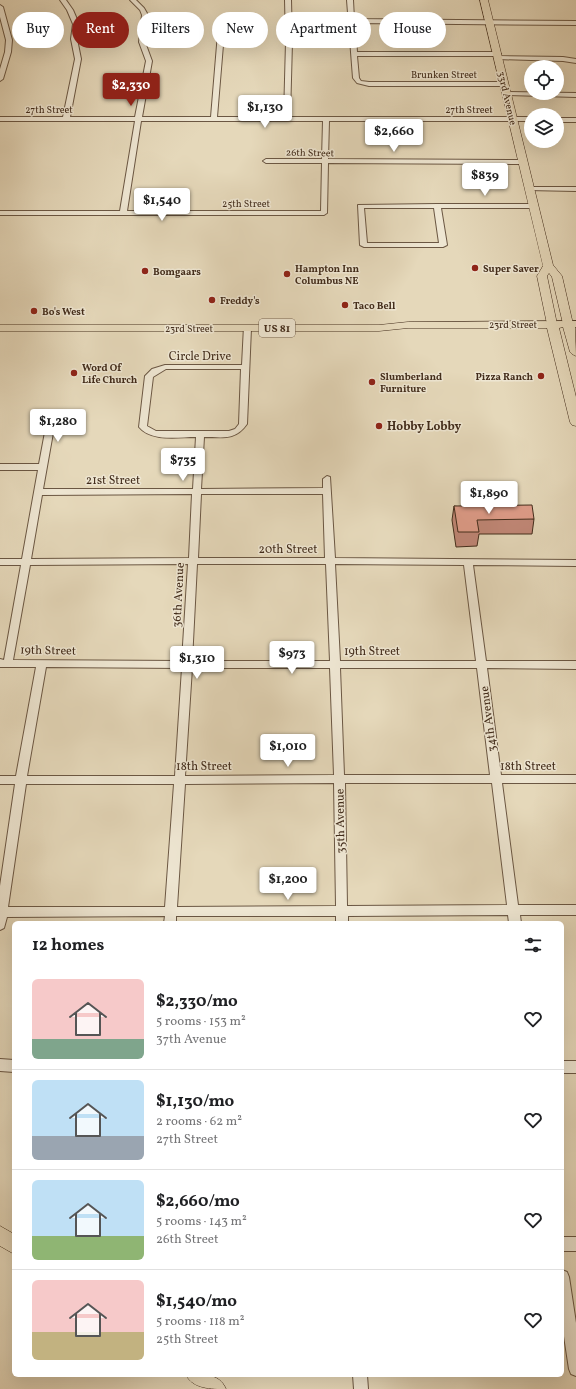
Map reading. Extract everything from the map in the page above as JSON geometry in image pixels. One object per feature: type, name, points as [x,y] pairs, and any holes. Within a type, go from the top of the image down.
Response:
[{"type":"highway","name":"23rd Street","points":[[0,328],[379,328],[409,332],[573,329]]},
{"type":"highway","name":"33rd Avenue","points":[[553,329],[576,422]]},
{"type":"highway","name":"33rd Avenue","points":[[573,329],[576,352]]},
{"type":"main road","name":"33rd Avenue","points":[[484,0],[499,56],[548,266],[557,276],[573,329]]},
{"type":"main road","name":"33rd Avenue","points":[[548,266],[542,276],[553,329]]},
{"type":"main road","points":[[198,1377],[217,1389]]},
{"type":"street","points":[[63,0],[70,10],[76,24],[74,39],[78,59],[66,119]]},
{"type":"street","points":[[124,213],[129,168],[149,61],[142,42],[145,15],[142,9],[133,0]]},
{"type":"street","points":[[287,120],[289,42],[288,0]]},
{"type":"street","points":[[350,0],[351,12]]},
{"type":"street","points":[[0,7],[9,43],[0,79]]},
{"type":"street","points":[[371,22],[576,23]]},
{"type":"street","points":[[214,120],[220,48]]},
{"type":"street","points":[[354,48],[354,54],[499,56],[576,61]]},
{"type":"street","name":"Brunken Street","points":[[354,54],[356,78],[359,82],[383,84],[505,84]]},
{"type":"street","points":[[508,94],[576,95]]},
{"type":"street","name":"27th Street","points":[[0,119],[524,119]]},
{"type":"street","points":[[324,163],[326,120]]},
{"type":"street","points":[[564,120],[576,120]]},
{"type":"street","name":"26th Street","points":[[266,161],[324,163],[523,162]]},
{"type":"street","name":"25th Street","points":[[0,213],[324,213],[324,163]]},
{"type":"street","points":[[529,189],[576,189]]},
{"type":"street","points":[[437,206],[443,245],[364,245],[360,206],[437,206],[533,206]]},
{"type":"street","points":[[200,434],[230,434],[238,431],[243,424],[247,328]]},
{"type":"street","name":"Circle Drive","points":[[200,434],[155,434],[147,431],[143,427],[149,376],[155,371],[165,367],[245,367]]},
{"type":"street","points":[[4,663],[26,562],[52,416]]},
{"type":"street","name":"36th Avenue","points":[[170,918],[184,721],[200,434]]},
{"type":"street","points":[[0,467],[43,467]]},
{"type":"street","name":"35th Avenue","points":[[327,479],[340,779],[342,918]]},
{"type":"street","name":"21st Street","points":[[38,492],[327,491]]},
{"type":"street","name":"20th Street","points":[[0,562],[330,561],[576,563]]},
{"type":"street","name":"34th Avenue","points":[[468,562],[515,921]]},
{"type":"street","name":"19th Street","points":[[4,663],[576,664]]},
{"type":"street","points":[[0,925],[21,780],[42,663]]},
{"type":"street","name":"18th Street","points":[[0,780],[576,779]]},
{"type":"street","points":[[1,912],[170,918],[342,918],[513,910],[576,910]]},
{"type":"street","points":[[0,1066],[12,1066]]},
{"type":"street","points":[[564,1067],[576,1067]]},
{"type":"street","points":[[564,1244],[576,1244]]},
{"type":"street","points":[[564,1290],[576,1369]]},
{"type":"street","points":[[360,1377],[361,1389]]},
{"type":"building","points":[[532,505],[534,519],[477,520],[479,532],[458,532],[454,506]]},
{"type":"place","name":"Super Saver","points":[[475,268]]},
{"type":"place","name":"Bomgaars","points":[[145,271]]},
{"type":"place","name":"Hampton Inn Columbus NE","points":[[287,274]]},
{"type":"place","name":"Freddy's","points":[[212,300]]},
{"type":"place","name":"Taco Bell","points":[[345,305]]},
{"type":"place","name":"Bo's West","points":[[34,311]]},
{"type":"place","name":"Word Of Life Church","points":[[74,373]]},
{"type":"place","name":"Pizza Ranch","points":[[541,376]]},
{"type":"place","name":"Slumberland Furniture","points":[[372,382]]},
{"type":"place","name":"Hobby Lobby","points":[[379,426]]}]
